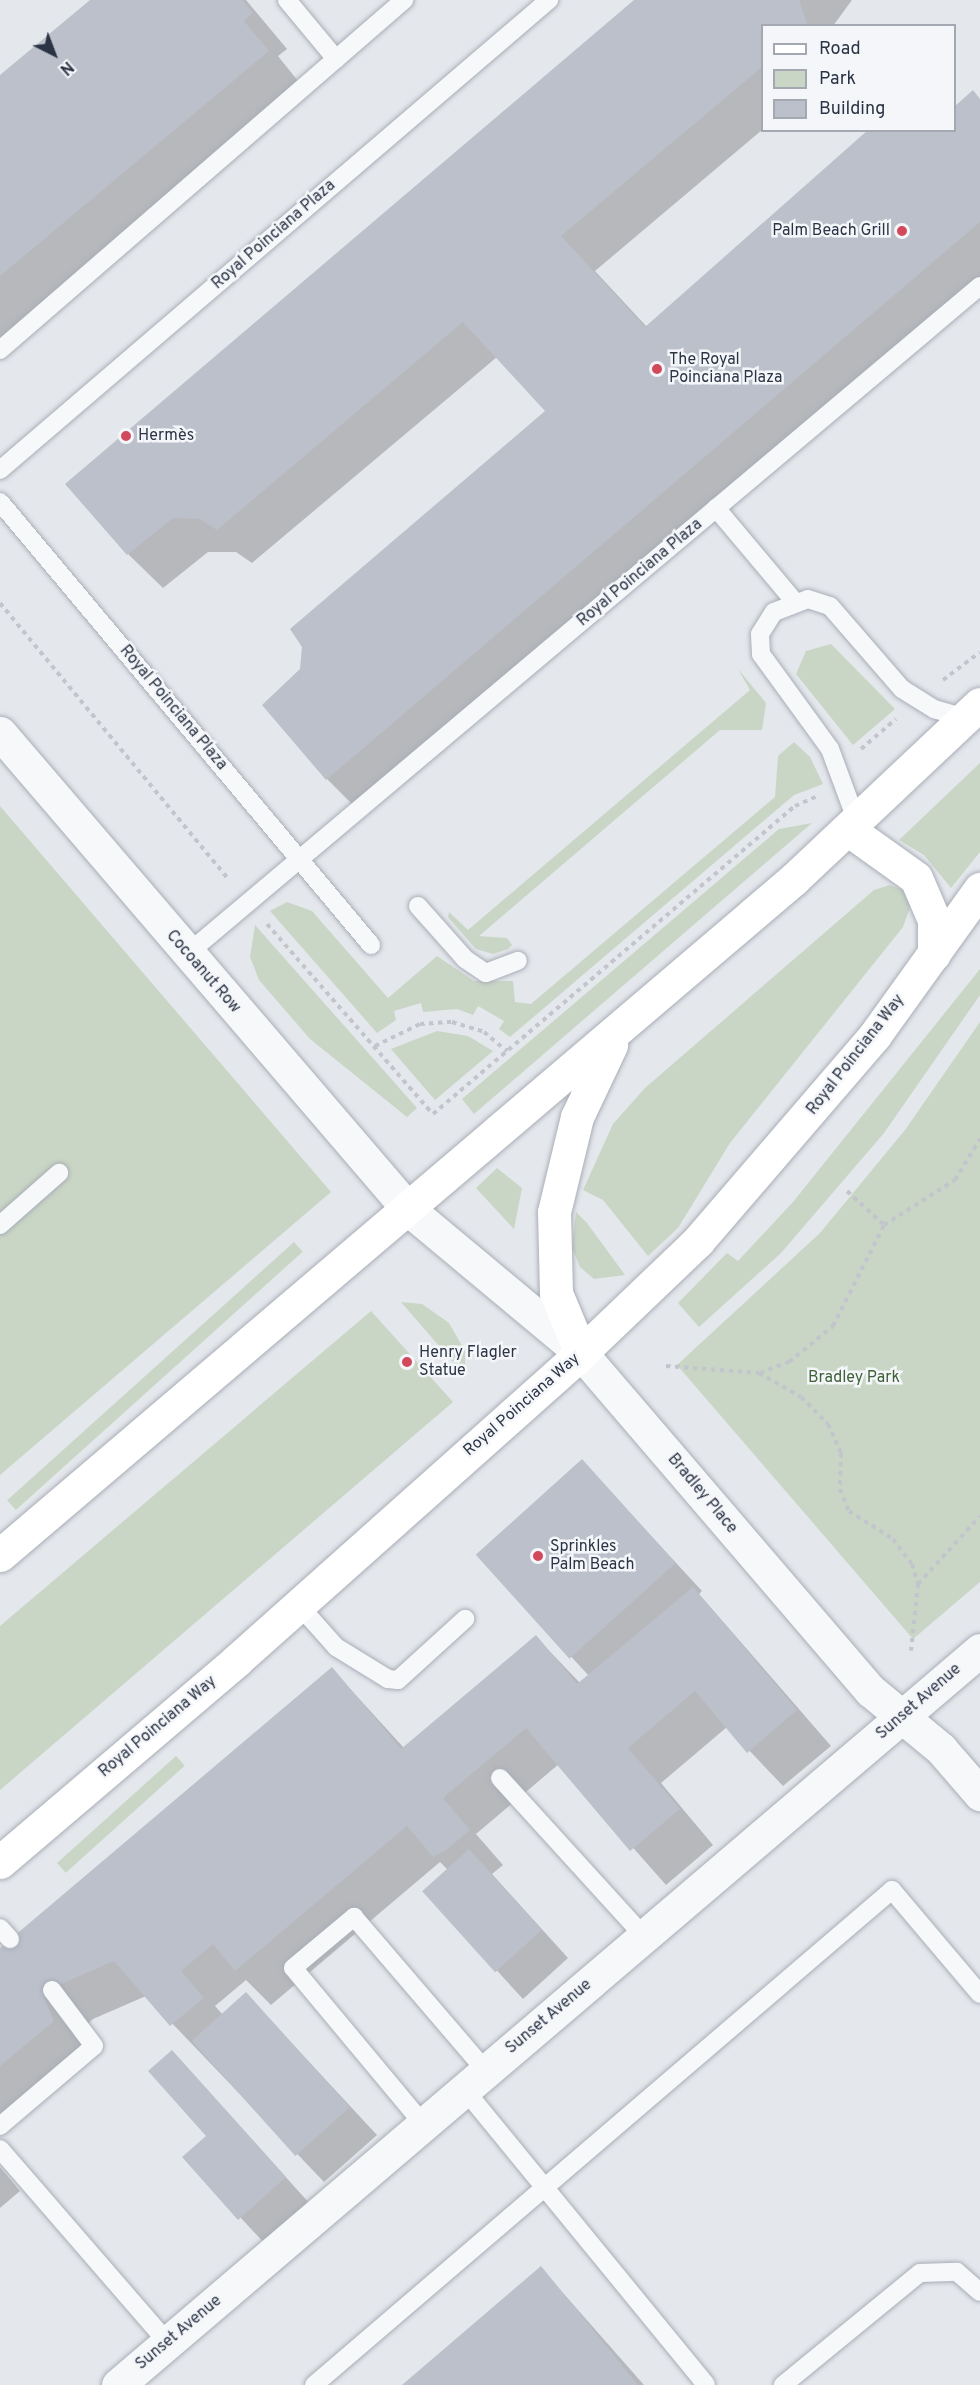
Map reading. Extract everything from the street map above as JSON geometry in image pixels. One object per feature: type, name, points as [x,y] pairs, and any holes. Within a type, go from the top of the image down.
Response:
[{"type":"main road","points":[[0,1555],[408,1209],[853,826],[973,711]]},
{"type":"main road","points":[[853,826],[916,878],[934,920],[934,954]]},
{"type":"main road","name":"Royal Poinciana Way","points":[[7,1853],[297,1603],[581,1353],[737,1197],[875,1035],[980,889]]},
{"type":"main road","points":[[581,1353],[556,1293],[554,1212],[576,1117],[622,1026]]},
{"type":"street","name":"Cocoanut Row","points":[[0,733],[187,954],[408,1209]]},
{"type":"street","name":"Bradley Place","points":[[408,1209],[581,1353],[871,1691],[941,1749],[980,1794]]},
{"type":"street","name":"Sunset Avenue","points":[[119,2385],[980,1650]]},
{"type":"lane","points":[[287,0],[336,59]]},
{"type":"lane","points":[[0,350],[404,0]]},
{"type":"lane","name":"Royal Poinciana Plaza","points":[[0,470],[549,0]]},
{"type":"lane","name":"Royal Poinciana Plaza","points":[[300,860],[980,286]]},
{"type":"lane","name":"Royal Poinciana Plaza","points":[[0,502],[371,945]]},
{"type":"lane","points":[[716,508],[794,601]]},
{"type":"lane","points":[[853,826],[830,749],[760,654],[760,634],[768,619],[794,601],[808,599],[830,606],[902,689],[934,709],[973,711]]},
{"type":"lane","points":[[187,954],[300,860]]},
{"type":"lane","points":[[418,906],[475,967],[496,973],[518,961]]},
{"type":"lane","points":[[0,1225],[59,1173]]},
{"type":"lane","points":[[297,1603],[336,1647],[388,1679],[398,1680],[465,1619]]},
{"type":"lane","points":[[500,1778],[644,1936]]},
{"type":"lane","points":[[314,2385],[892,1890],[980,1994]]},
{"type":"lane","points":[[423,2125],[293,1968],[354,1917],[475,2080],[544,2186],[706,2385]]},
{"type":"lane","points":[[0,2126],[94,2046],[52,1990]]},
{"type":"lane","points":[[0,2149],[168,2343]]},
{"type":"lane","points":[[783,2385],[920,2273],[957,2272],[980,2292]]},
{"type":"path","points":[[943,683],[944,675],[980,651]]},
{"type":"path","points":[[856,753],[902,714]]},
{"type":"path","points":[[374,1046],[420,1024],[452,1022],[484,1032],[507,1051]]},
{"type":"path","points":[[666,1366],[759,1373],[789,1362],[833,1326],[884,1225],[955,1180],[980,1139]]},
{"type":"path","points":[[847,1191],[884,1225]]},
{"type":"path","points":[[759,1373],[801,1397],[828,1425],[841,1453],[843,1499],[849,1511],[903,1550],[918,1584],[911,1651]]},
{"type":"path","points":[[918,1584],[980,1516]]},
{"type":"green space","points":[[831,644],[895,709],[853,745],[796,674],[806,651]]},
{"type":"green space","points":[[738,669],[766,703],[762,730],[720,730],[479,936],[507,938],[512,945],[508,949],[493,954],[476,949],[448,917],[449,912],[468,930],[750,690]]},
{"type":"green space","points":[[794,742],[810,757],[823,784],[794,795],[510,1037],[499,1029],[504,1021],[478,1006],[473,1015],[457,1009],[423,1012],[421,1003],[394,1011],[396,1020],[377,1033],[270,911],[287,902],[312,911],[388,998],[437,956],[474,981],[513,981],[515,1002],[531,1004],[775,797],[778,756]]},
{"type":"green space","points":[[980,763],[980,852],[951,888],[924,855],[899,840]]},
{"type":"green space","points":[[0,806],[331,1192],[0,1475]]},
{"type":"green space","points":[[812,823],[474,1114],[462,1099],[779,829]]},
{"type":"green space","points":[[890,885],[904,891],[911,905],[903,927],[730,1143],[678,1228],[648,1256],[603,1200],[583,1190],[613,1124],[645,1088],[874,890]]},
{"type":"green space","points":[[255,925],[417,1108],[407,1117],[310,1039],[259,980],[250,957]]},
{"type":"green space","points":[[980,969],[980,995],[884,1133],[781,1253],[699,1327],[678,1303],[727,1253],[738,1261],[793,1202]]},
{"type":"green space","name":"Bradley Park","points":[[980,1022],[980,1582],[913,1639],[677,1365],[820,1233],[905,1130]]},
{"type":"green space","points":[[437,1031],[468,1036],[493,1051],[435,1100],[391,1049]]},
{"type":"green space","points":[[497,1168],[522,1188],[514,1229],[476,1188]]},
{"type":"green space","points":[[576,1212],[587,1223],[625,1275],[594,1279],[580,1267],[572,1248]]},
{"type":"green space","points":[[294,1242],[303,1252],[16,1510],[7,1500]]},
{"type":"green space","points":[[401,1302],[422,1304],[449,1323],[465,1351],[465,1376]]},
{"type":"green space","points":[[371,1311],[453,1402],[0,1790],[0,1626]]},
{"type":"green space","points":[[176,1756],[185,1766],[66,1873],[57,1863]]},
{"type":"building","points":[[90,0],[242,0],[253,13],[244,21],[269,51],[0,276],[0,75]]},
{"type":"building","name":"The Royal Poinciana Plaza","points":[[634,0],[799,0],[807,24],[761,24],[761,68],[561,236],[645,327],[866,132],[956,132],[956,105],[973,90],[980,99],[980,222],[326,780],[262,705],[300,669],[302,647],[290,629],[545,411],[463,322],[217,530],[200,519],[173,518],[127,555],[65,484]]},
{"type":"building","points":[[582,1459],[676,1563],[569,1659],[476,1555]]},
{"type":"building","points":[[693,1587],[797,1710],[747,1753],[695,1691],[628,1748],[680,1809],[630,1851],[526,1728],[443,1798],[470,1830],[445,1851],[433,1857],[407,1826],[235,1971],[213,1944],[181,1971],[204,1998],[170,2026],[114,1961],[59,1985],[44,1998],[54,2021],[0,2066],[0,1948],[332,1667],[401,1749],[536,1635],[577,1684]]},
{"type":"building","points":[[469,1849],[542,1930],[495,1972],[422,1891]]},
{"type":"building","points":[[246,1992],[350,2107],[295,2156],[192,2041]]},
{"type":"building","points":[[172,2050],[286,2177],[238,2220],[182,2157],[206,2136],[148,2071]]},
{"type":"building","points":[[541,2266],[638,2385],[402,2385]]},
{"type":"place","name":"Palm Beach Grill","points":[[902,231]]},
{"type":"place","name":"The Royal Poinciana Plaza","points":[[657,369]]},
{"type":"place","name":"Hermès","points":[[126,436]]},
{"type":"place","name":"Henry Flagler Statue","points":[[407,1362]]},
{"type":"place","name":"Sprinkles Palm Beach","points":[[538,1556]]}]
